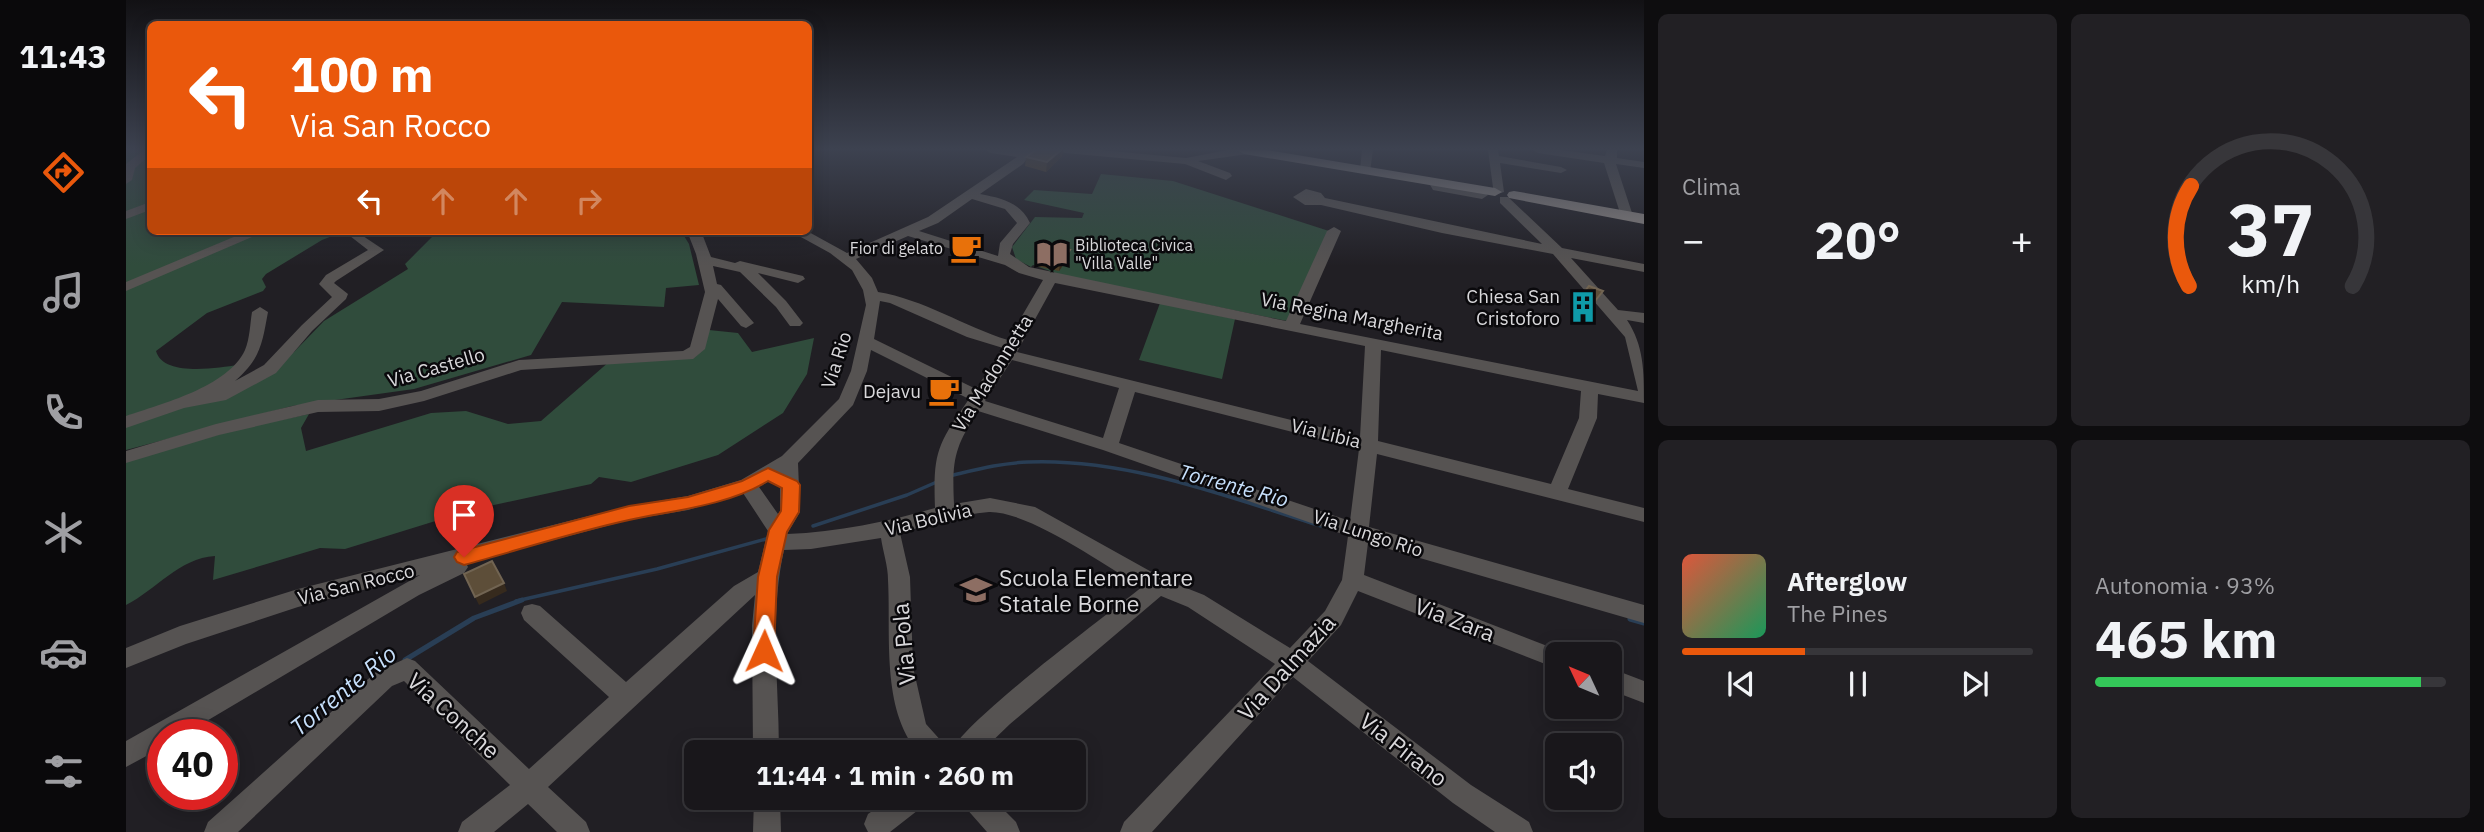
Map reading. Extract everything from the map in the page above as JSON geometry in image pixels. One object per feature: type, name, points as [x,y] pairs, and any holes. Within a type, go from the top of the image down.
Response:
[{"type":"main road","points":[[1465,189],[1644,219]]},
{"type":"street","points":[[849,257],[909,233],[978,189]]},
{"type":"street","points":[[1501,189],[1503,196],[1557,251],[1633,337],[1644,388]]},
{"type":"street","points":[[1618,189],[1627,216]]},
{"type":"street","points":[[969,195],[1013,208],[1024,220],[1004,250],[1007,261]]},
{"type":"street","points":[[1321,201],[1442,229],[1644,268]]},
{"type":"street","points":[[126,215],[147,206]]},
{"type":"street","points":[[1292,325],[1334,232]]},
{"type":"street","name":"Via Regina Margherita","points":[[909,233],[996,261],[1007,261],[1051,278],[1373,341],[1644,398]]},
{"type":"street","points":[[126,287],[250,235]]},
{"type":"street","name":"Via Castello","points":[[126,457],[216,430],[318,407],[379,405],[424,396],[519,365],[687,356],[697,349],[711,288],[696,235]]},
{"type":"street","points":[[805,235],[849,257],[873,296]]},
{"type":"street","points":[[126,422],[184,403],[220,396],[270,369],[307,328],[339,299],[341,294],[326,284],[377,250],[357,236]]},
{"type":"street","points":[[704,257],[798,279]]},
{"type":"street","points":[[704,257],[745,269],[781,304],[795,323]]},
{"type":"street","name":"Via Madonnetta","points":[[945,513],[943,467],[951,438],[1010,350],[1051,278]]},
{"type":"street","points":[[711,288],[716,288],[746,323]]},
{"type":"street","name":"Via Rio","points":[[789,461],[847,401],[867,342],[873,296]]},
{"type":"street","name":"Via Libia","points":[[873,296],[893,299],[1010,350],[1129,384],[1644,515]]},
{"type":"street","points":[[184,403],[237,372],[252,352],[260,312]]},
{"type":"street","points":[[1615,314],[1644,318]]},
{"type":"street","name":"Via Dalmazia","points":[[1134,832],[1333,618],[1353,580],[1369,444],[1373,341]]},
{"type":"street","name":"Via Lungo Rio","points":[[867,342],[977,400],[1357,538],[1644,614]]},
{"type":"street","points":[[1109,446],[1129,384]]},
{"type":"street","points":[[1557,493],[1588,418],[1590,387]]},
{"type":"street","points":[[766,740],[764,626],[767,577],[776,536],[790,512],[789,461]]},
{"type":"street","name":"Via San Rocco","points":[[126,657],[180,636],[299,598],[629,513],[688,503],[748,485],[789,461]]},
{"type":"street","points":[[768,474],[791,485]]},
{"type":"street","points":[[748,485],[776,536]]},
{"type":"street","name":"Via Bolivia","points":[[776,536],[811,541],[889,529],[945,513],[990,505],[1028,512],[1158,586],[1222,616],[1292,662]]},
{"type":"street","name":"Via Pola","points":[[889,529],[899,577],[901,667],[915,730],[924,740]]},
{"type":"street","points":[[126,755],[411,589],[481,553]]},
{"type":"street","points":[[472,832],[530,786],[742,592],[767,577]]},
{"type":"street","name":"Via Zara","points":[[1353,580],[1545,654]]},
{"type":"street","points":[[976,740],[1001,716],[1158,586]]},
{"type":"street","points":[[532,612],[627,698]]},
{"type":"street","name":"Via Pirano","points":[[1292,662],[1462,794],[1519,832]]},
{"type":"street","name":"Via Conche","points":[[218,832],[384,679],[407,668],[530,786]]},
{"type":"street","points":[[1622,684],[1644,692]]},
{"type":"street","points":[[530,786],[576,832]]},
{"type":"street","points":[[767,810],[767,832]]},
{"type":"street","points":[[878,824],[897,810]]},
{"type":"street","points":[[985,810],[1006,832]]},
{"type":"green space","points":[[126,189],[147,189],[147,235],[335,235],[266,274],[262,279],[266,287],[263,291],[207,313],[156,351],[169,365],[179,368],[205,369],[238,365],[203,397],[294,352],[324,321],[408,269],[405,264],[434,235],[683,235],[689,244],[699,285],[666,288],[664,307],[562,302],[531,355],[414,389],[292,406],[126,450]]},
{"type":"green space","points":[[1094,189],[1197,189],[1329,231],[1287,321],[1061,275],[1033,265],[1031,267],[1016,259],[1012,247],[1035,217],[1082,218],[1084,213],[1024,200],[1034,190],[1092,194]]},
{"type":"green space","points":[[1160,303],[1235,319],[1222,379],[1139,360]]},
{"type":"green space","points":[[709,330],[738,333],[752,352],[814,338],[807,374],[783,413],[718,455],[631,482],[599,477],[591,484],[471,510],[345,549],[320,548],[213,580],[215,556],[202,558],[179,568],[126,605],[126,461],[238,429],[309,414],[301,428],[306,451],[431,413],[466,411],[508,424],[541,421],[610,361],[684,356]]},
{"type":"building","points":[[1049,245],[1070,250],[1060,264],[1037,259]]},
{"type":"building","points":[[1589,286],[1603,291],[1595,301],[1581,296]]},
{"type":"building","points":[[492,561],[504,583],[475,597],[464,574]]},
{"type":"waterway","name":"Torrente Rio","points":[[949,476],[998,465],[1028,462],[1103,466],[1214,492],[1321,526]]},
{"type":"waterway","name":"Torrente Rio","points":[[813,526],[907,495],[939,481]]},
{"type":"waterway","name":"Torrente Rio","points":[[516,601],[657,569],[766,539]]},
{"type":"waterway","name":"Torrente Rio","points":[[405,660],[474,618],[522,600]]},
{"type":"waterway","name":"Torrente Rio","points":[[1630,619],[1644,623]]},
{"type":"place","name":"Fior di gelato","points":[[966,248]]},
{"type":"place","name":"Biblioteca Civica \"Villa Valle\"","points":[[1052,254]]},
{"type":"place","name":"Chiesa San Cristoforo","points":[[1583,307]]},
{"type":"place","name":"Dejavu","points":[[944,391]]},
{"type":"place","name":"Scuola Elementare Statale Borne","points":[[976,590]]},
{"type":"route","points":[[464,557],[629,513],[688,503],[748,485],[768,474],[791,485],[790,512],[778,530],[767,577],[764,651]]}]
